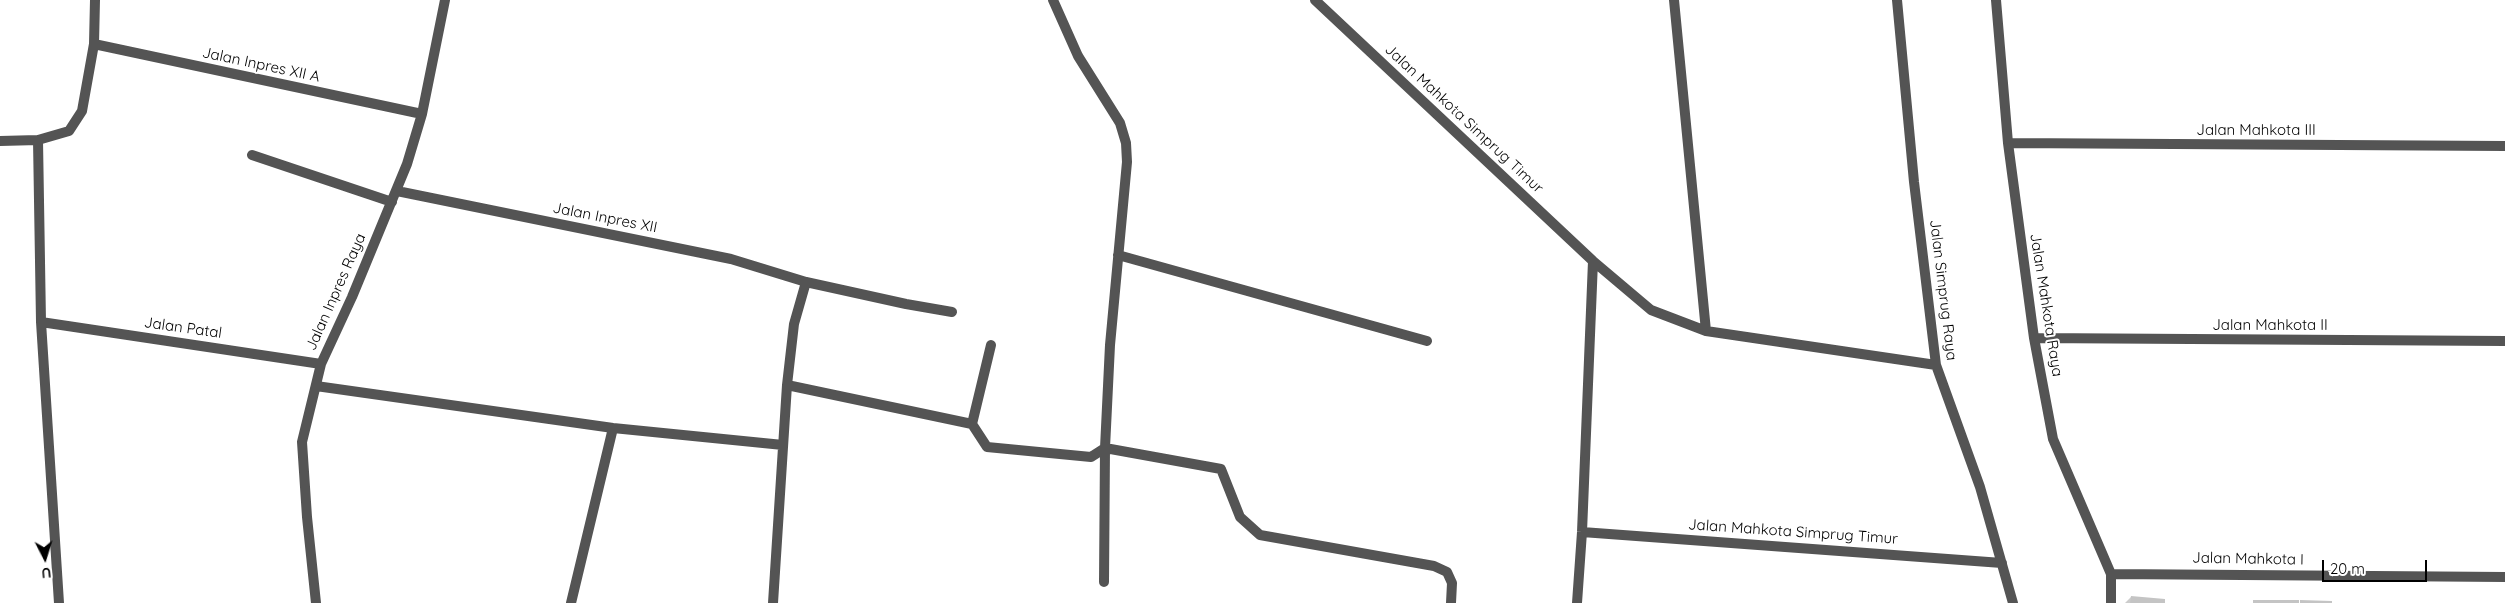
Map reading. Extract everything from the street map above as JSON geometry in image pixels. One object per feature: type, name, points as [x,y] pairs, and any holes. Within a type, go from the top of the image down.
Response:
[{"type":"street","points":[[0,141],[38,140],[69,131],[82,111],[94,44],[95,0]]},
{"type":"street","name":"Jalan Inpres Raya","points":[[316,603],[307,517],[302,442],[321,364],[397,191],[422,114],[445,0]]},
{"type":"street","points":[[1053,0],[1078,56],[1120,123],[1126,143],[1127,162],[1110,345],[1104,582]]},
{"type":"street","name":"Jalan Mahkota Simprug Timur","points":[[1315,0],[1593,260],[1651,310],[1706,331],[1936,365]]},
{"type":"street","points":[[1674,0],[1706,331]]},
{"type":"street","name":"Jalan Simprug Raya","points":[[1897,0],[1914,182],[1936,365],[1980,487],[2013,603]]},
{"type":"street","name":"Jalan Mahkota Raya","points":[[1996,0],[2008,143],[2034,338],[2053,439],[2111,574],[2112,603]]},
{"type":"street","name":"Jalan Inpres XII A","points":[[94,44],[422,114]]},
{"type":"street","points":[[38,140],[41,322],[59,603]]},
{"type":"street","name":"Jalan Mahkota III","points":[[2008,143],[2505,146]]},
{"type":"street","points":[[252,155],[392,202]]},
{"type":"street","name":"Jalan Inpres XII","points":[[397,191],[731,259],[806,282],[952,312]]},
{"type":"street","points":[[1118,255],[1427,341]]},
{"type":"street","points":[[1577,603],[1582,532],[1593,260]]},
{"type":"street","points":[[773,603],[787,385],[794,324],[806,282]]},
{"type":"street","name":"Jalan Patal","points":[[41,322],[321,364]]},
{"type":"street","name":"Jalan Mahkota II","points":[[2034,338],[2505,341]]},
{"type":"street","points":[[972,424],[991,345]]},
{"type":"street","points":[[787,385],[972,424],[987,447],[1091,457],[1106,448],[1221,469],[1240,517],[1260,535],[1434,566],[1447,572],[1452,583],[1451,603]]},
{"type":"street","points":[[316,386],[613,428],[783,445]]},
{"type":"street","points":[[571,603],[613,428]]},
{"type":"street","name":"Jalan Mahkota Simprug Timur","points":[[1582,532],[2002,563]]},
{"type":"street","name":"Jalan Mahkota I","points":[[2111,574],[2505,577]]},
{"type":"building","points":[[2131,596],[2165,599],[2165,603],[2130,603]]},
{"type":"building","points":[[2253,600],[2299,600],[2299,603],[2253,603]]},
{"type":"building","points":[[2300,600],[2332,601],[2332,603],[2300,603]]}]
